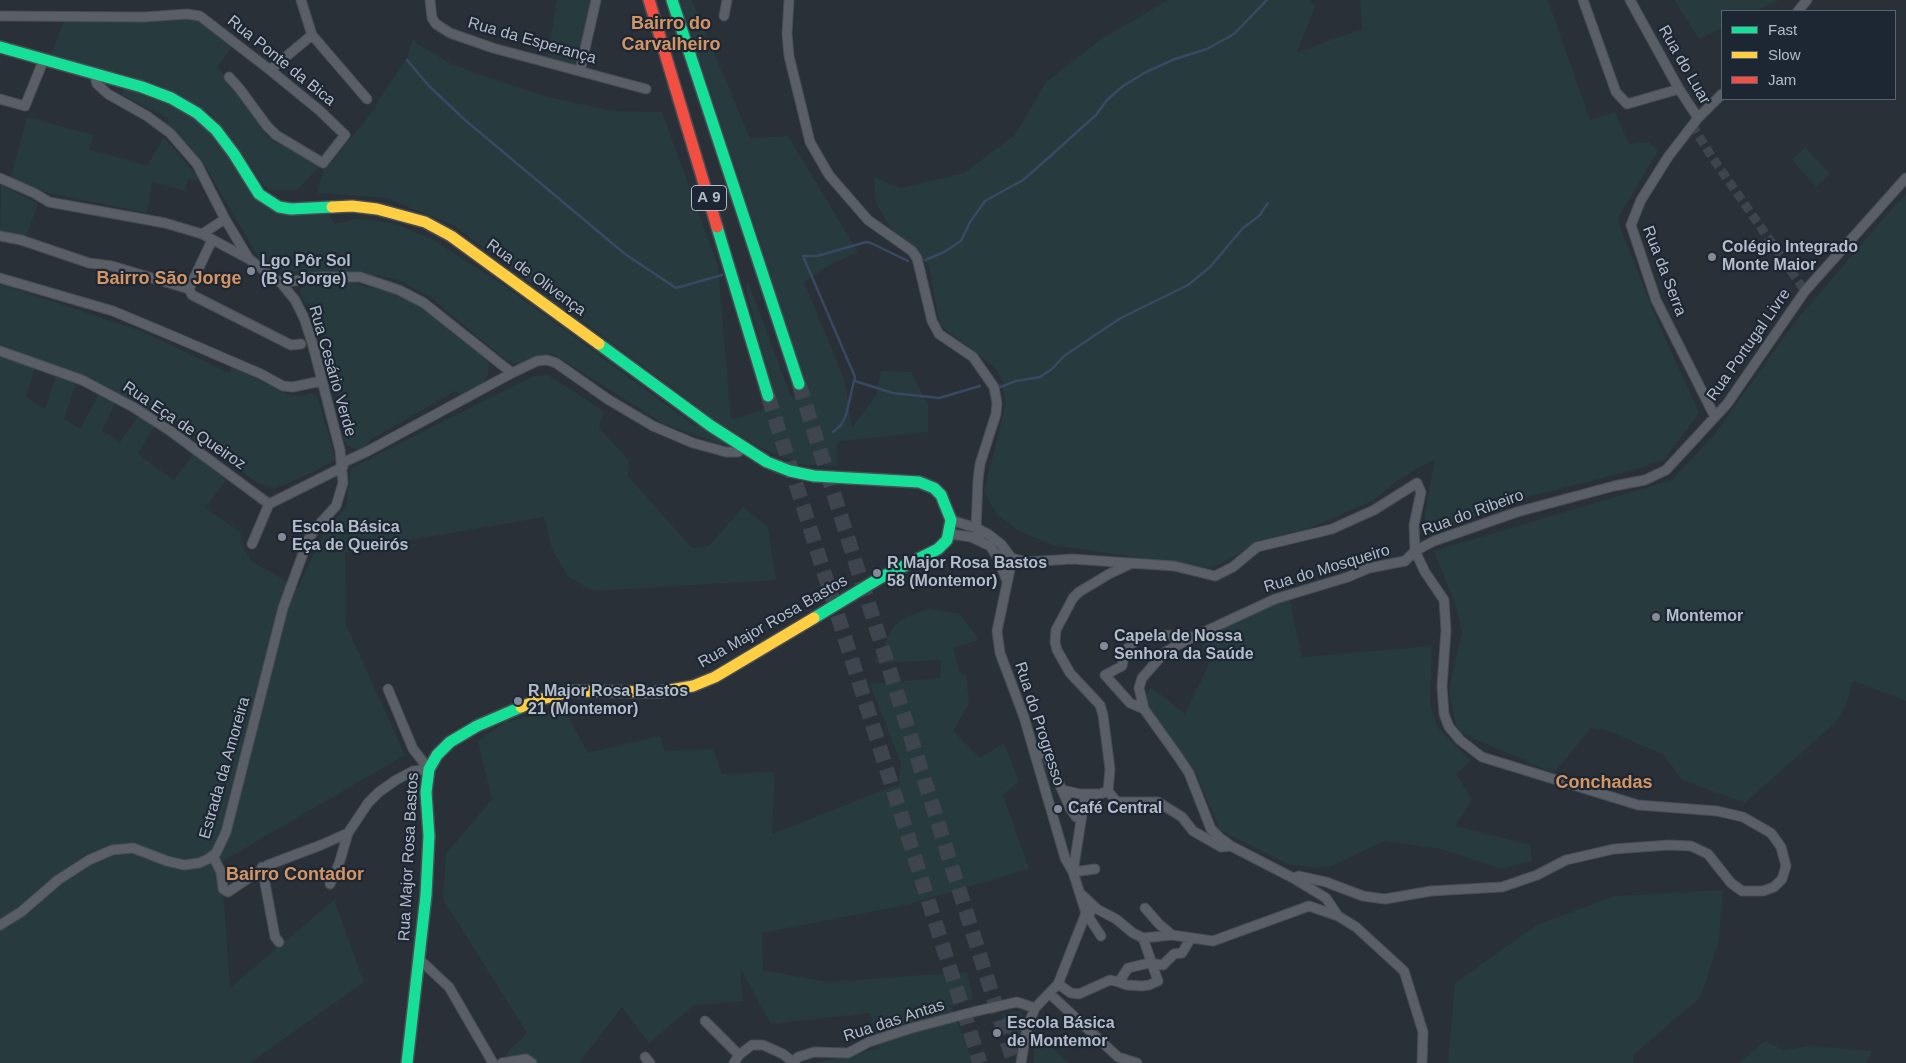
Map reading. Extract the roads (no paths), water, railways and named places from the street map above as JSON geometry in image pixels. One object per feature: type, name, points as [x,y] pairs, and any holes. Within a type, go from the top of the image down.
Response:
[{"type":"main road","name":"A 9","points":[[649,0],[768,396]]},
{"type":"main road","name":"A 9","points":[[672,0],[799,384]]},
{"type":"main road","name":"Rua de Olivença","points":[[0,47],[142,87],[171,98],[197,113],[216,130],[234,154],[258,194],[279,207],[290,209],[352,206],[377,209],[425,222],[451,236],[743,448],[767,462],[790,471],[814,476],[903,481],[928,485],[941,495],[948,508],[950,527]]},
{"type":"main road","name":"Rua Major Rosa Bastos","points":[[407,1063],[428,856],[429,836],[426,792],[429,769],[450,742],[464,733],[510,711],[538,700],[573,692],[658,692],[693,686],[715,676],[895,570],[938,548],[946,540],[950,527]]},
{"type":"street","points":[[301,0],[312,35],[367,99]]},
{"type":"street","name":"Rua da Esperança","points":[[430,0],[432,18],[436,24],[450,33],[493,48],[646,89]]},
{"type":"street","points":[[580,72],[596,0]]},
{"type":"street","points":[[724,16],[727,0]]},
{"type":"street","points":[[789,0],[787,34],[789,56],[810,142],[829,175],[868,220],[912,251],[916,258],[932,321],[939,334],[973,357],[994,387],[997,403],[980,464],[976,499],[976,528],[980,540]]},
{"type":"street","points":[[1583,0],[1616,92],[1627,104],[1679,89]]},
{"type":"street","name":"Rua do Luar","points":[[1630,0],[1695,122]]},
{"type":"street","points":[[1799,10],[1807,0]]},
{"type":"street","name":"Rua Ponte da Bica","points":[[0,16],[144,17],[187,14],[200,16],[319,110],[345,135],[324,163],[276,134],[267,126],[229,77]]},
{"type":"street","points":[[270,70],[312,35]]},
{"type":"street","points":[[0,98],[25,106],[44,59]]},
{"type":"street","name":"Rua Cesário Verde","points":[[94,73],[97,84],[108,94],[147,116],[170,133],[197,164],[225,219],[249,259],[282,283],[295,300],[304,318],[342,465]]},
{"type":"street","name":"Rua da Serra","points":[[1715,417],[1656,300],[1631,230],[1632,220],[1641,200],[1668,157],[1695,122],[1721,95]]},
{"type":"street","points":[[0,178],[49,202],[165,223],[202,234],[249,259]]},
{"type":"street","name":"Rua Portugal Livre","points":[[1715,417],[1728,404],[1805,290],[1906,178]]},
{"type":"street","points":[[202,234],[225,219]]},
{"type":"street","points":[[0,236],[21,240],[89,263],[112,266],[189,289],[192,294],[291,345],[302,344]]},
{"type":"street","points":[[189,289],[212,240]]},
{"type":"street","points":[[282,283],[320,277],[354,277],[377,281],[424,303],[512,373]]},
{"type":"street","points":[[0,278],[113,311],[176,336],[261,374],[283,386],[293,387],[321,381]]},
{"type":"street","name":"Rua Eça de Queiroz","points":[[0,351],[82,380],[133,406],[169,430],[269,504]]},
{"type":"street","points":[[252,544],[269,504],[536,361],[547,360],[556,363],[609,400],[653,426],[693,443],[726,452],[738,452],[743,448]]},
{"type":"street","name":"Rua do Ribeiro","points":[[1010,558],[1027,562],[1072,559],[1134,562],[1174,566],[1215,576],[1233,567],[1257,547],[1332,530],[1374,510],[1411,485],[1418,483],[1421,492],[1414,525],[1415,551],[1434,540],[1517,512],[1614,486],[1644,480],[1661,473],[1666,470],[1715,417]]},
{"type":"street","name":"Estrada da Amoreira","points":[[0,925],[21,912],[58,880],[82,864],[108,851],[119,848],[132,848],[184,865],[199,863],[213,856],[219,849],[226,832],[283,608],[310,537],[334,510],[338,502],[343,483],[342,465]]},
{"type":"street","points":[[950,527],[976,528],[1001,544],[1010,558]]},
{"type":"street","points":[[950,527],[990,546],[996,554],[1007,582]]},
{"type":"street","name":"Rua do Mosqueiro","points":[[1144,709],[1139,688],[1142,678],[1164,652],[1275,599],[1370,568],[1405,561],[1415,551],[1425,572],[1444,600],[1446,630],[1442,686],[1444,714],[1450,727],[1460,740],[1482,757],[1638,805],[1717,811],[1743,817],[1771,833],[1781,847],[1786,866],[1782,879],[1774,887],[1763,891],[1742,891],[1731,883],[1708,854],[1691,846],[1669,845],[1614,849],[1566,860],[1537,875],[1502,887],[1431,891],[1384,899],[1363,896],[1326,882],[1298,876],[1293,878]]},
{"type":"street","points":[[996,554],[1010,558]]},
{"type":"street","name":"Rua do Progresso","points":[[1010,558],[1011,563],[997,638],[1000,653],[1024,717],[1059,840],[1065,858],[1073,872]]},
{"type":"street","points":[[1134,562],[1109,574],[1079,592],[1073,598],[1056,630],[1055,642],[1057,650],[1070,673],[1100,705],[1110,769],[1108,791],[1117,802],[1158,802],[1182,817],[1193,831],[1222,847],[1231,846]]},
{"type":"street","points":[[1192,637],[1164,635],[1139,637],[1125,651],[1122,666],[1105,675],[1130,703],[1144,709],[1189,773],[1211,829],[1231,846],[1293,878],[1326,898],[1338,916]]},
{"type":"street","points":[[388,689],[413,749],[429,769]]},
{"type":"street","points":[[1034,754],[1046,754],[1064,796],[1076,817],[1080,818]]},
{"type":"street","points":[[330,884],[339,864],[348,833],[368,803],[379,792],[396,780],[413,771],[429,769]]},
{"type":"street","points":[[1063,790],[1085,795],[1100,794],[1108,791]]},
{"type":"street","points":[[1085,795],[1073,872],[1086,913],[1101,936]]},
{"type":"street","points":[[213,856],[221,872],[223,889],[226,892],[262,867],[348,833]]},
{"type":"street","points":[[262,867],[275,936],[279,942]]},
{"type":"street","points":[[1073,872],[1095,869]]},
{"type":"street","points":[[1078,891],[1098,909],[1143,938],[1172,935],[1213,941],[1308,906],[1338,916],[1356,927],[1404,971],[1423,1032],[1422,1063]]},
{"type":"street","points":[[1145,908],[1172,935]]},
{"type":"street","points":[[1086,913],[1105,912]]},
{"type":"street","points":[[1021,1063],[1034,1008],[1058,984],[1086,913]]},
{"type":"street","points":[[1058,984],[1071,993],[1079,994],[1110,980],[1127,985],[1142,986],[1155,983],[1158,981],[1143,938]]},
{"type":"street","points":[[1119,982],[1128,968],[1149,963],[1164,965],[1174,954],[1182,953],[1191,938]]},
{"type":"street","points":[[419,959],[449,987],[493,1063]]},
{"type":"street","points":[[1050,994],[1118,1057],[1137,1063]]},
{"type":"street","name":"Rua das Antas","points":[[793,1062],[798,1057],[814,1052],[848,1053],[869,1042],[912,1028],[1017,1002],[1034,1008]]},
{"type":"street","points":[[705,1021],[736,1059],[752,1045],[763,1045],[783,1054],[793,1062]]},
{"type":"street","points":[[502,1063],[526,1060],[532,1063]]},
{"type":"waterway","points":[[925,260],[944,252],[961,241],[970,222],[985,201],[1023,180],[1096,115],[1107,100],[1123,86],[1146,72],[1175,59],[1207,49],[1234,34],[1267,0]]},
{"type":"waterway","points":[[407,60],[429,86],[465,120],[625,254],[676,288],[722,275]]},
{"type":"waterway","points":[[1000,387],[1016,381],[1040,377],[1052,369],[1064,356],[1119,319],[1188,285],[1210,267],[1243,228],[1259,216],[1268,203]]},
{"type":"waterway","points":[[833,432],[841,425],[846,415],[855,377],[803,256],[817,256],[866,242],[908,261]]},
{"type":"waterway","points":[[855,381],[893,393],[939,398],[980,386]]},
{"type":"tunnel","points":[[1692,125],[1805,291]]},
{"type":"tunnel","points":[[799,384],[1014,1063]]},
{"type":"tunnel","points":[[768,396],[980,1063]]},
{"type":"place","name":"Colégio Integrado Monte Maior","points":[[1712,257]]},
{"type":"place","name":"Lgo Pôr Sol (B S Jorge)","points":[[251,271]]},
{"type":"place","name":"Escola Básica Eça de Queirós","points":[[282,537]]},
{"type":"place","name":"R Major Rosa Bastos 58 (Montemor)","points":[[877,573]]},
{"type":"place","name":"Montemor","points":[[1656,617]]},
{"type":"place","name":"Capela de Nossa Senhora da Saúde","points":[[1104,646]]},
{"type":"place","name":"R Major Rosa Bastos 21 (Montemor)","points":[[518,701]]},
{"type":"place","name":"Café Central","points":[[1058,809]]},
{"type":"place","name":"Escola Básica de Montemor","points":[[997,1033]]},
{"type":"district","name":"Bairro do Carvalheiro","points":[[671,34]]},
{"type":"district","name":"Bairro São Jorge","points":[[169,279]]},
{"type":"district","name":"Conchadas","points":[[1604,783]]},
{"type":"district","name":"Bairro Contador","points":[[295,875]]}]
